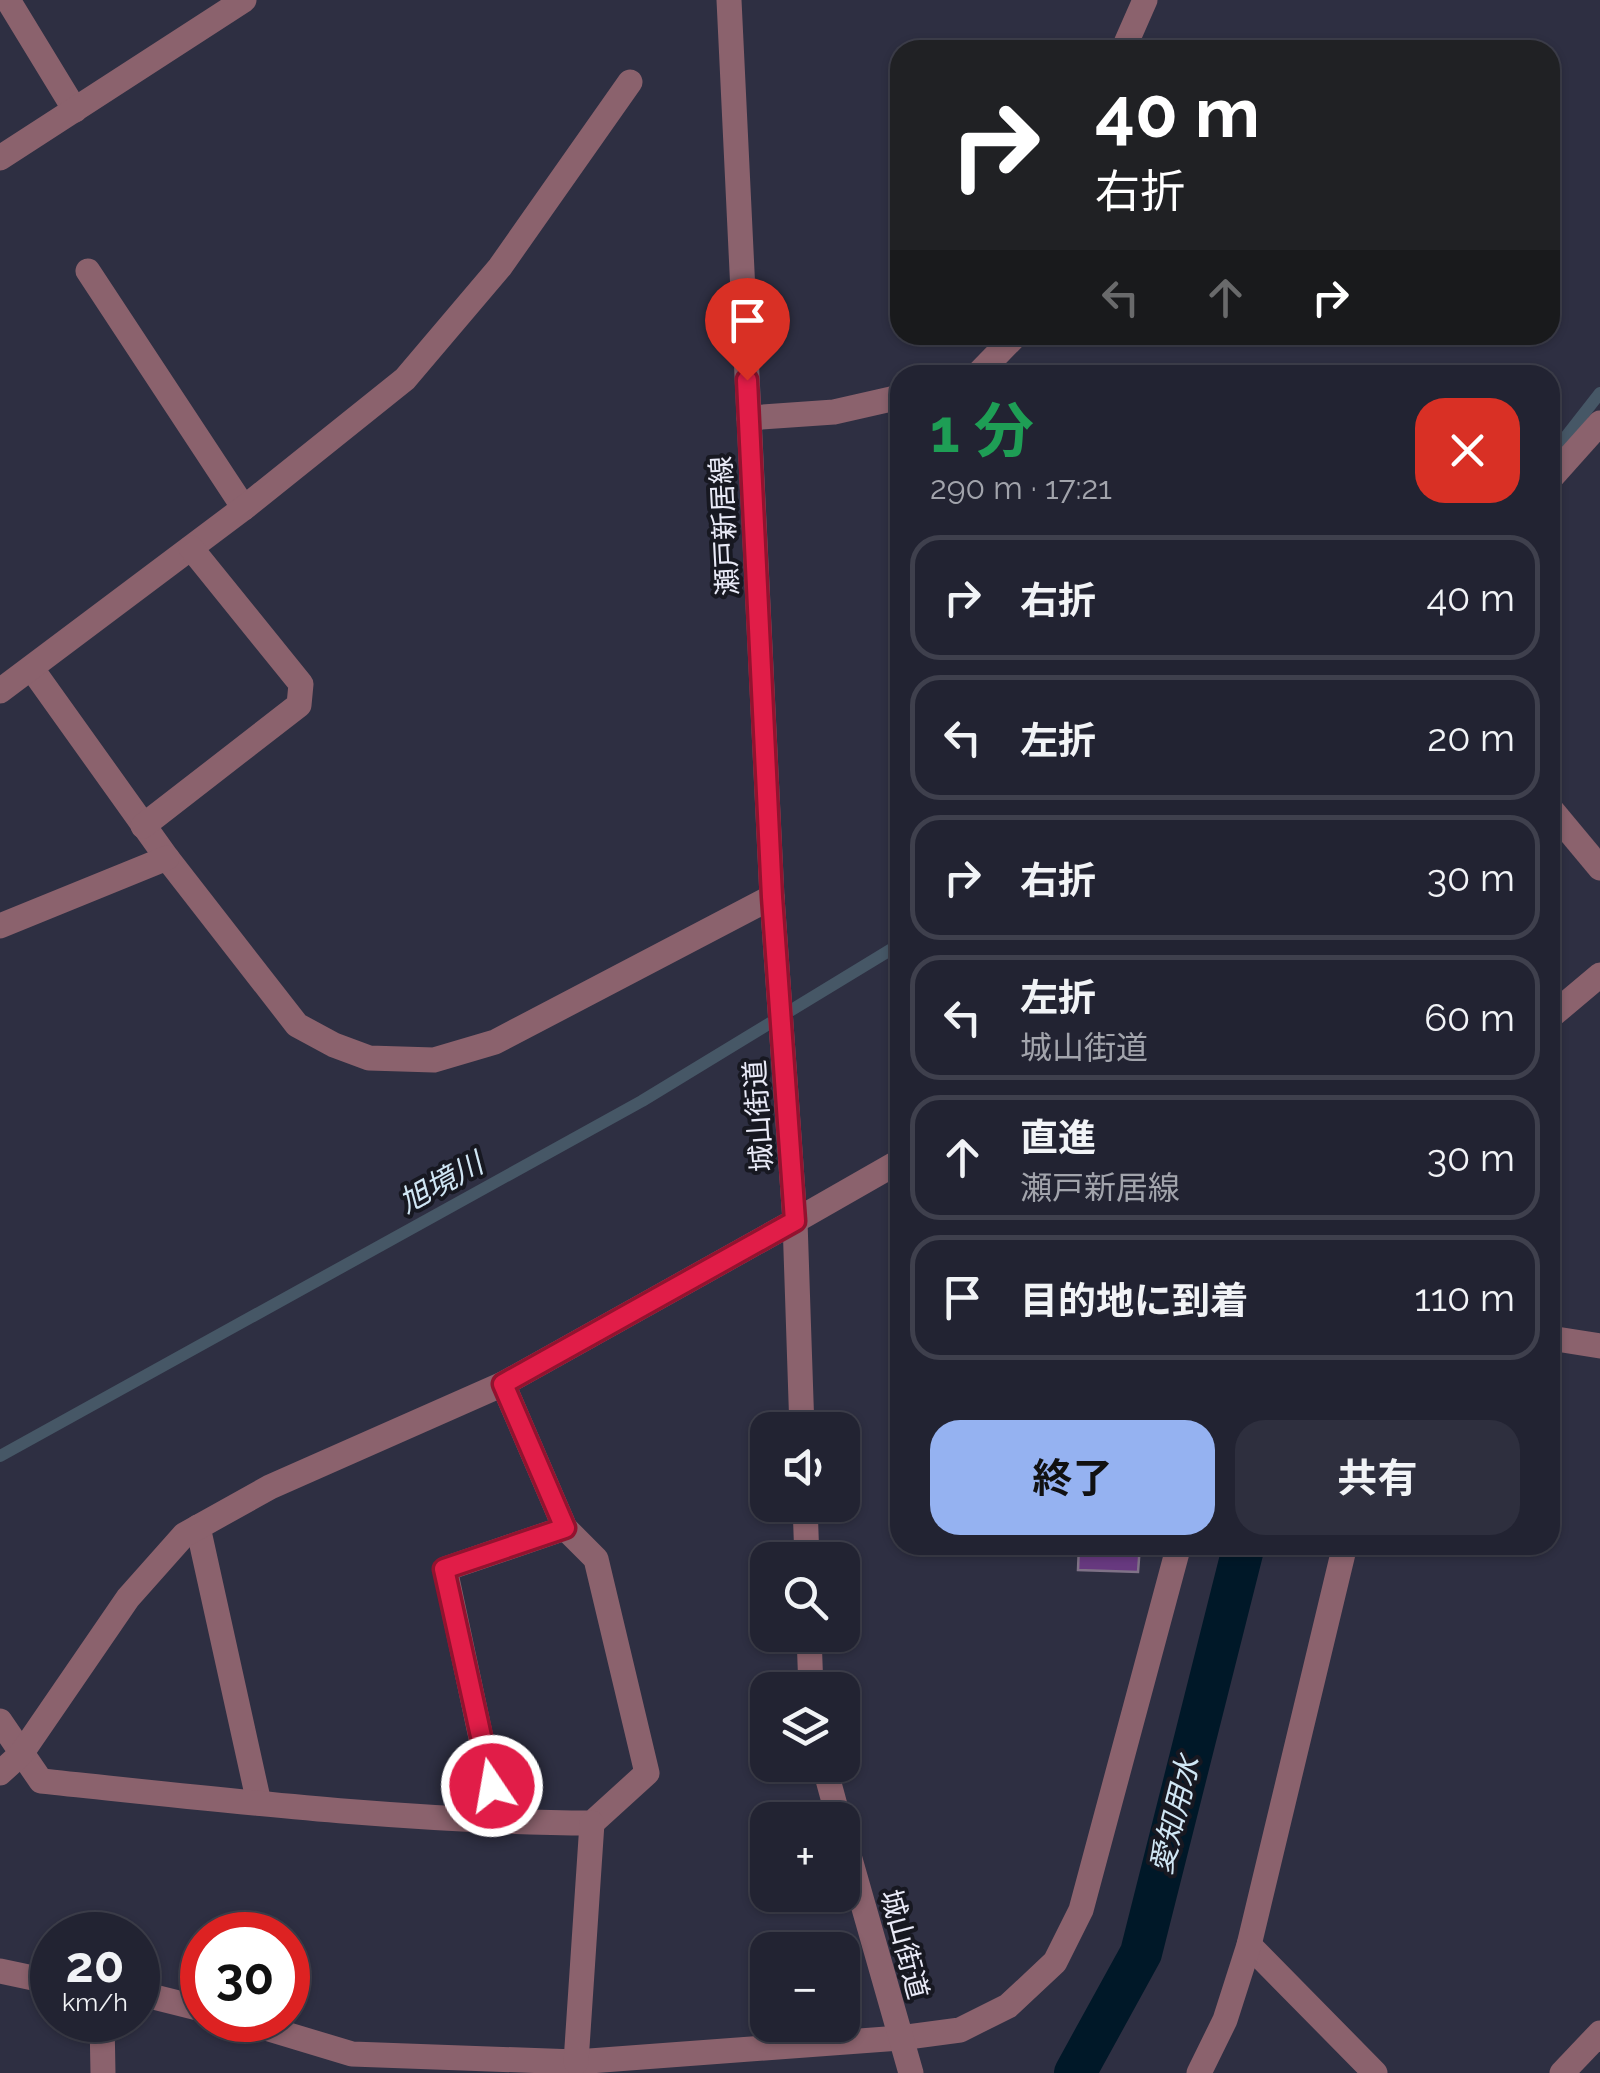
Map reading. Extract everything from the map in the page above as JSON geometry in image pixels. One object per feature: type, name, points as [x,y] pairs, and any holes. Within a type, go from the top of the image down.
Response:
[{"type":"street","points":[[8,0],[74,110]]},
{"type":"street","points":[[0,158],[244,0]]},
{"type":"street","name":"瀬戸新居線","points":[[729,0],[778,988]]},
{"type":"street","points":[[1127,40],[1145,0]]},
{"type":"street","points":[[0,691],[244,508],[405,379],[500,267],[630,82]]},
{"type":"street","points":[[88,270],[244,508]]},
{"type":"street","points":[[987,365],[1006,345]]},
{"type":"street","points":[[749,418],[834,412],[890,399]]},
{"type":"street","points":[[1560,468],[1600,423]]},
{"type":"street","points":[[143,826],[299,705],[301,684],[191,548]]},
{"type":"street","points":[[32,668],[143,826],[297,1026],[369,1058],[434,1060],[495,1042],[772,897]]},
{"type":"street","points":[[1560,820],[1600,868]]},
{"type":"street","points":[[0,926],[167,858]]},
{"type":"street","points":[[1560,1009],[1600,975]]},
{"type":"street","name":"城山街道","points":[[778,988],[795,1221],[801,1412]]},
{"type":"street","points":[[0,1773],[20,1754],[128,1598],[184,1535],[270,1487],[503,1384],[890,1167]]},
{"type":"street","points":[[1560,1340],[1600,1346]]},
{"type":"street","points":[[503,1384],[565,1528],[596,1559],[646,1773],[592,1823],[576,2062]]},
{"type":"street","points":[[198,1527],[260,1804]]},
{"type":"street","points":[[499,1822],[444,1569],[565,1528]]},
{"type":"street","points":[[296,2042],[351,2063],[576,2062],[900,2038],[960,2030],[1008,2006],[1055,1962],[1081,1910],[1176,1555]]},
{"type":"street","points":[[1199,2073],[1225,2020],[1248,1945],[1343,1555]]},
{"type":"street","points":[[0,1722],[41,1781],[260,1804],[499,1822],[592,1823]]},
{"type":"street","name":"城山街道","points":[[860,1895],[911,2073]]},
{"type":"street","points":[[1248,1945],[1375,2073]]},
{"type":"street","points":[[0,1971],[30,1977]]},
{"type":"street","points":[[1562,2073],[1600,2033]]},
{"type":"street","points":[[102,2042],[103,2073]]},
{"type":"building","points":[[1079,1555],[1139,1555],[1138,1572],[1078,1570]]},
{"type":"waterway","name":"旭境川","points":[[1560,444],[1600,393]]},
{"type":"waterway","name":"旭境川","points":[[0,1456],[642,1101],[890,950]]},
{"type":"waterway","name":"愛知用水","points":[[1075,2073],[1141,1953],[1241,1555]]},
{"type":"route","points":[[492,1786],[444,1569],[565,1528],[503,1384],[795,1221],[772,897],[747,380]]}]
